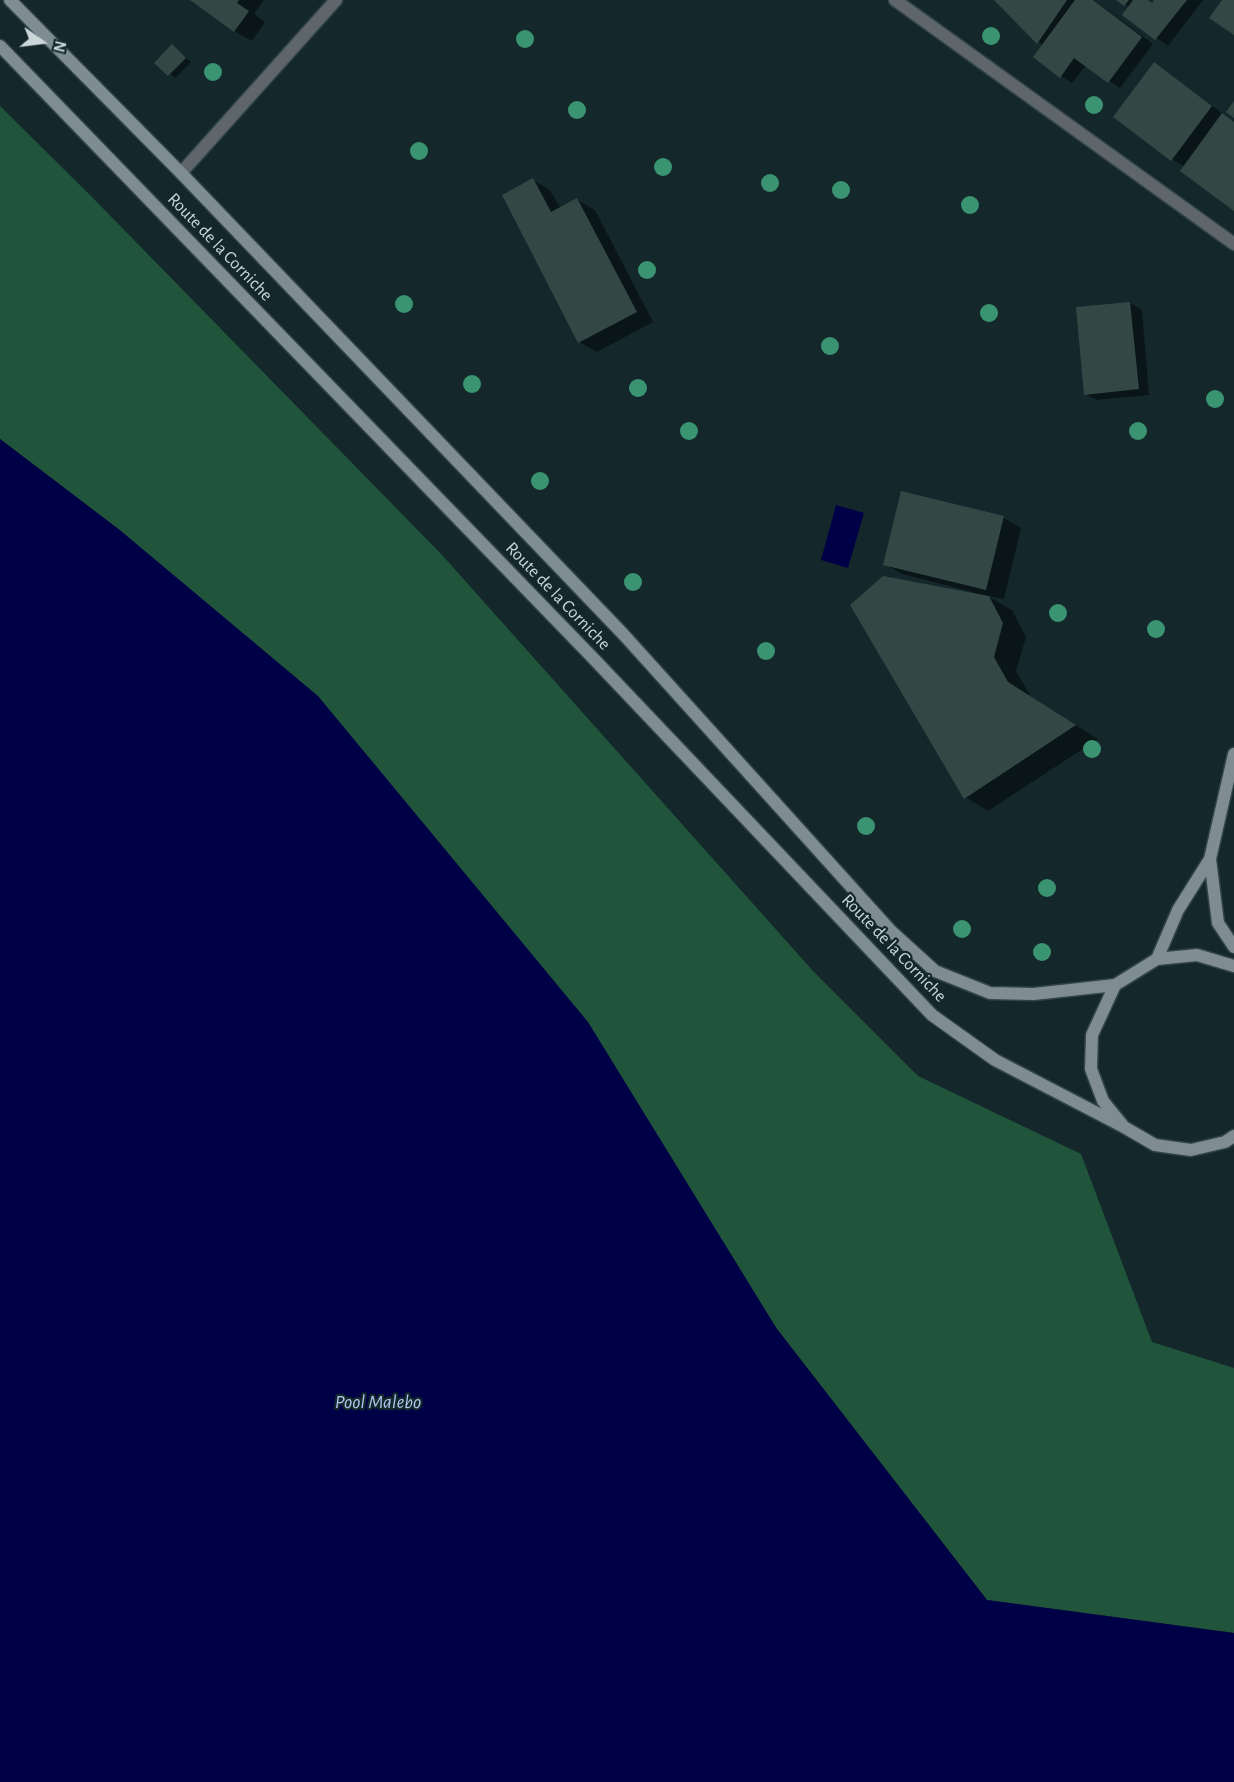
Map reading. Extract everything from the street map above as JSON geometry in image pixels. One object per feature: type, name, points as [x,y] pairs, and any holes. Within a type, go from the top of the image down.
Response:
[{"type":"main road","name":"Route de la Corniche","points":[[10,0],[181,173],[624,634],[891,931],[935,971],[990,993],[1034,994],[1115,985],[1158,959],[1197,955],[1234,966]]},
{"type":"main road","name":"Route de la Corniche","points":[[0,46],[592,657],[932,1015],[995,1060],[1155,1145],[1191,1150],[1231,1140]]},
{"type":"main road","points":[[1158,959],[1178,910],[1210,859],[1234,754]]},
{"type":"main road","points":[[1210,859],[1218,923],[1234,947]]},
{"type":"main road","name":"Route de la Corniche","points":[[1115,985],[1092,1035],[1091,1069],[1103,1101],[1124,1127]]},
{"type":"street","points":[[181,173],[336,0]]},
{"type":"street","points":[[896,0],[1234,244]]},
{"type":"green space","points":[[0,106],[443,556],[813,971],[918,1076],[1081,1154],[1152,1342],[1234,1368],[1234,1633],[987,1600],[777,1329],[121,531],[0,439]]},
{"type":"water","name":"Pool Malebo","points":[[0,439],[121,531],[318,696],[588,1022],[777,1329],[987,1600],[1234,1633],[1234,1782],[0,1782]]},
{"type":"water","points":[[836,505],[864,513],[848,568],[821,560]]},
{"type":"building","points":[[190,0],[239,0],[237,3],[249,11],[234,32]]},
{"type":"building","points":[[994,0],[1067,0],[1037,44]]},
{"type":"building","points":[[1075,0],[1093,0],[1142,37],[1108,83],[1074,58],[1060,78],[1033,57]]},
{"type":"building","points":[[1116,0],[1129,0],[1124,6]]},
{"type":"building","points":[[1133,0],[1148,0],[1152,3],[1154,0],[1187,0],[1155,40],[1122,15]]},
{"type":"building","points":[[1222,0],[1234,0],[1234,35],[1209,18]]},
{"type":"building","points":[[172,44],[186,58],[168,76],[154,63]]},
{"type":"building","points":[[1154,62],[1212,106],[1171,161],[1113,117]]},
{"type":"building","points":[[1234,101],[1234,118],[1226,112]]},
{"type":"building","points":[[1222,113],[1234,122],[1234,211],[1180,171]]},
{"type":"building","points":[[533,178],[551,212],[577,198],[637,312],[578,343],[502,195]]},
{"type":"building","points":[[1130,302],[1139,389],[1084,395],[1076,307]]},
{"type":"building","points":[[901,491],[1004,516],[986,590],[883,565]]},
{"type":"building","points":[[883,576],[989,596],[1003,623],[994,657],[1008,682],[1076,725],[964,799],[850,605]]}]
